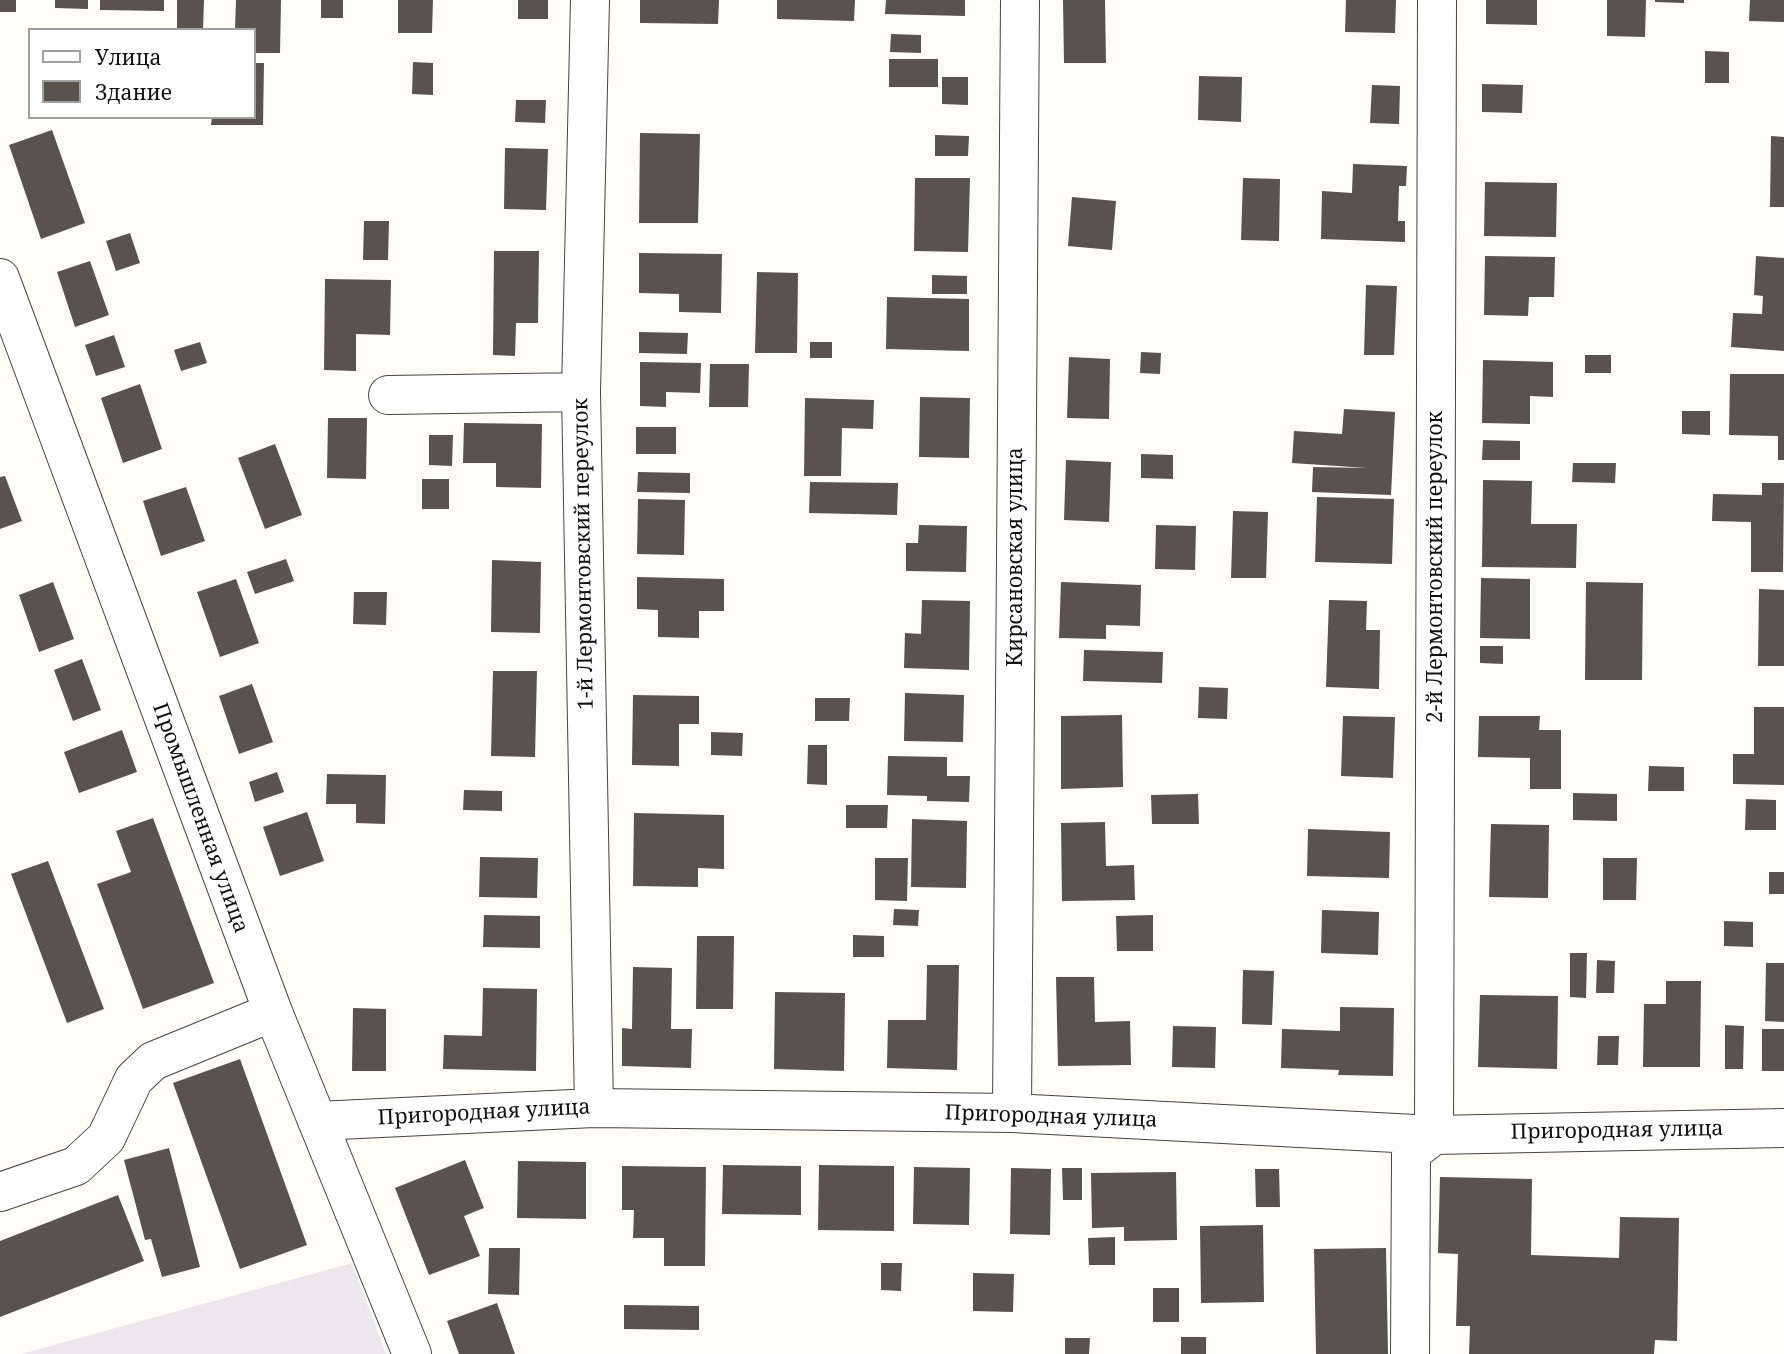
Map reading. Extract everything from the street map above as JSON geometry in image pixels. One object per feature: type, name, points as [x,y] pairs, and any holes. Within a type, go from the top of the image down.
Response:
[{"type":"street","name":"1-й Лермонтовский переулок","points":[[590,0],[580,392],[594,1108]]},
{"type":"street","name":"Кирсановская улица","points":[[1012,1113],[1020,0]]},
{"type":"street","name":"2-й Лермонтовский переулок","points":[[1434,1135],[1437,0]]},
{"type":"street","name":"Промышленная улица","points":[[0,278],[272,1013],[412,1354]]},
{"type":"street","points":[[388,395],[580,392]]},
{"type":"street","points":[[0,1192],[76,1166],[106,1138],[134,1079],[153,1060],[272,1013]]},
{"type":"street","name":"Пригородная улица","points":[[317,1121],[594,1108],[1012,1113],[1434,1135],[1784,1128]]},
{"type":"street","points":[[1410,1354],[1411,1153],[1434,1135]]},
{"type":"shaded area","points":[[352,1263],[386,1354],[21,1354]]},
{"type":"building","points":[[0,0],[16,0],[16,12],[0,12]]},
{"type":"building","points":[[55,0],[88,0],[88,9],[55,8]]},
{"type":"building","points":[[100,0],[164,0],[164,11],[100,10]]},
{"type":"building","points":[[177,0],[204,0],[203,28],[177,28]]},
{"type":"building","points":[[236,0],[281,0],[280,53],[256,53],[256,28],[235,28]]},
{"type":"building","points":[[321,0],[343,0],[343,18],[321,18]]},
{"type":"building","points":[[398,0],[433,0],[432,33],[398,33]]},
{"type":"building","points":[[518,0],[548,0],[548,19],[518,19]]},
{"type":"building","points":[[640,0],[719,0],[718,24],[640,23]]},
{"type":"building","points":[[777,0],[855,0],[854,21],[777,19]]},
{"type":"building","points":[[886,0],[965,0],[965,16],[885,14]]},
{"type":"building","points":[[1063,0],[1105,0],[1106,63],[1064,63]]},
{"type":"building","points":[[1346,0],[1396,0],[1395,33],[1345,32]]},
{"type":"building","points":[[1486,0],[1537,0],[1537,25],[1486,24]]},
{"type":"building","points":[[1607,0],[1646,0],[1645,37],[1607,36]]},
{"type":"building","points":[[1684,0],[1684,3],[1655,2]]},
{"type":"building","points":[[1750,0],[1784,0],[1784,22],[1749,21]]},
{"type":"building","points":[[891,34],[921,35],[921,53],[890,52]]},
{"type":"building","points":[[1705,51],[1729,52],[1729,83],[1705,83]]},
{"type":"building","points":[[889,59],[938,59],[938,87],[889,87]]},
{"type":"building","points":[[413,62],[433,63],[433,95],[412,94]]},
{"type":"building","points":[[256,63],[264,63],[263,125],[211,125],[212,119],[256,119]]},
{"type":"building","points":[[1199,76],[1242,77],[1241,122],[1198,120]]},
{"type":"building","points":[[942,77],[968,77],[968,105],[942,104]]},
{"type":"building","points":[[1482,84],[1523,85],[1522,113],[1482,112]]},
{"type":"building","points":[[1372,85],[1400,86],[1399,124],[1370,123]]},
{"type":"building","points":[[516,100],[546,100],[545,123],[515,122]]},
{"type":"building","points":[[52,130],[85,223],[41,239],[9,145]]},
{"type":"building","points":[[640,133],[700,134],[698,223],[639,223]]},
{"type":"building","points":[[935,135],[969,136],[968,156],[935,156]]},
{"type":"building","points":[[1771,136],[1784,137],[1784,207],[1770,207]]},
{"type":"building","points":[[505,148],[548,149],[546,210],[504,209]]},
{"type":"building","points":[[1353,164],[1407,166],[1406,186],[1399,186],[1398,221],[1405,221],[1405,242],[1321,239],[1322,191],[1352,193]]},
{"type":"building","points":[[915,178],[970,178],[968,252],[914,251]]},
{"type":"building","points":[[1243,178],[1280,179],[1279,241],[1241,240]]},
{"type":"building","points":[[1485,182],[1557,183],[1556,237],[1484,236]]},
{"type":"building","points":[[1072,197],[1116,201],[1112,250],[1068,246]]},
{"type":"building","points":[[364,221],[389,221],[388,260],[363,260]]},
{"type":"building","points":[[130,233],[140,263],[116,271],[106,241]]},
{"type":"building","points":[[494,251],[539,251],[538,323],[516,323],[515,356],[493,355]]},
{"type":"building","points":[[639,253],[722,254],[721,313],[679,312],[679,294],[639,293]]},
{"type":"building","points":[[1485,256],[1555,257],[1554,297],[1529,297],[1528,316],[1484,315]]},
{"type":"building","points":[[1756,256],[1784,258],[1784,351],[1731,347],[1733,313],[1762,314],[1763,296],[1754,295]]},
{"type":"building","points":[[90,261],[109,315],[75,327],[57,272]]},
{"type":"building","points":[[757,272],[798,273],[797,353],[755,353]]},
{"type":"building","points":[[932,275],[967,276],[967,294],[932,294]]},
{"type":"building","points":[[325,279],[391,280],[390,335],[356,334],[356,371],[324,370]]},
{"type":"building","points":[[1366,285],[1397,286],[1394,355],[1364,355]]},
{"type":"building","points":[[887,297],[969,299],[969,351],[886,349]]},
{"type":"building","points":[[639,332],[688,333],[687,354],[639,353]]},
{"type":"building","points":[[114,335],[125,367],[96,376],[85,345]]},
{"type":"building","points":[[200,342],[207,363],[181,371],[174,350]]},
{"type":"building","points":[[810,342],[832,342],[832,358],[810,358]]},
{"type":"building","points":[[1141,352],[1161,353],[1160,374],[1140,373]]},
{"type":"building","points":[[1585,355],[1611,355],[1611,373],[1585,373]]},
{"type":"building","points":[[1069,357],[1110,359],[1109,419],[1067,418]]},
{"type":"building","points":[[1483,360],[1553,362],[1553,397],[1530,396],[1530,424],[1482,423]]},
{"type":"building","points":[[640,362],[701,363],[700,393],[666,392],[666,407],[640,406]]},
{"type":"building","points":[[710,364],[749,364],[748,407],[709,407]]},
{"type":"building","points":[[1730,374],[1784,374],[1784,460],[1778,460],[1778,436],[1729,435]]},
{"type":"building","points":[[140,384],[162,449],[123,463],[101,398]]},
{"type":"building","points":[[920,397],[970,398],[969,458],[919,457]]},
{"type":"building","points":[[805,398],[874,400],[873,429],[842,428],[841,476],[804,476]]},
{"type":"building","points":[[1344,409],[1395,412],[1391,495],[1312,492],[1313,467],[1367,468],[1292,463],[1294,431],[1342,434]]},
{"type":"building","points":[[1682,411],[1710,411],[1710,435],[1682,434]]},
{"type":"building","points":[[328,418],[367,418],[366,479],[327,478]]},
{"type":"building","points":[[464,423],[542,424],[541,488],[496,487],[496,463],[463,463]]},
{"type":"building","points":[[636,427],[676,427],[676,454],[636,454]]},
{"type":"building","points":[[429,435],[453,435],[452,466],[429,465]]},
{"type":"building","points":[[1483,440],[1520,441],[1520,460],[1482,460]]},
{"type":"building","points":[[275,444],[302,515],[265,529],[238,458]]},
{"type":"building","points":[[1141,454],[1173,455],[1173,479],[1141,478]]},
{"type":"building","points":[[1066,460],[1111,462],[1109,522],[1064,520]]},
{"type":"building","points":[[1573,463],[1616,463],[1615,483],[1572,482]]},
{"type":"building","points":[[638,472],[690,473],[690,493],[637,492]]},
{"type":"building","points":[[5,476],[22,521],[0,529],[0,477]]},
{"type":"building","points":[[422,479],[449,479],[449,509],[422,509]]},
{"type":"building","points":[[1483,480],[1532,481],[1531,524],[1577,524],[1576,568],[1482,567]]},
{"type":"building","points":[[810,482],[898,483],[897,515],[809,513]]},
{"type":"building","points":[[1762,483],[1784,483],[1783,572],[1751,572],[1751,522],[1712,521],[1713,494],[1762,495]]},
{"type":"building","points":[[186,487],[205,541],[161,556],[143,501]]},
{"type":"building","points":[[1317,497],[1394,499],[1392,564],[1315,562]]},
{"type":"building","points":[[638,499],[685,500],[684,555],[637,554]]},
{"type":"building","points":[[1233,511],[1268,512],[1266,578],[1231,578]]},
{"type":"building","points":[[919,525],[967,526],[966,572],[906,571],[906,543],[918,543]]},
{"type":"building","points":[[1156,525],[1196,526],[1195,570],[1155,569]]},
{"type":"building","points":[[286,559],[294,581],[255,594],[247,572]]},
{"type":"building","points":[[492,560],[541,562],[540,633],[491,632]]},
{"type":"building","points":[[637,577],[724,579],[724,611],[699,611],[699,638],[658,637],[658,610],[637,609]]},
{"type":"building","points":[[1481,578],[1530,579],[1530,639],[1480,638]]},
{"type":"building","points":[[236,579],[259,643],[220,657],[197,592]]},
{"type":"building","points":[[53,582],[74,639],[39,652],[19,595]]},
{"type":"building","points":[[1061,582],[1141,585],[1140,626],[1106,625],[1106,639],[1059,638]]},
{"type":"building","points":[[1586,582],[1643,583],[1642,680],[1585,680]]},
{"type":"building","points":[[1759,589],[1784,590],[1784,666],[1758,666]]},
{"type":"building","points":[[354,592],[387,592],[386,625],[353,624]]},
{"type":"building","points":[[922,600],[970,601],[969,670],[904,668],[905,633],[921,634]]},
{"type":"building","points":[[1329,600],[1367,601],[1366,630],[1380,630],[1379,689],[1326,687]]},
{"type":"building","points":[[1480,646],[1503,646],[1503,664],[1480,663]]},
{"type":"building","points":[[1084,650],[1163,652],[1162,683],[1083,681]]},
{"type":"building","points":[[82,659],[101,710],[73,721],[54,670]]},
{"type":"building","points":[[493,671],[537,671],[535,757],[491,756]]},
{"type":"building","points":[[252,684],[273,742],[239,754],[219,696]]},
{"type":"building","points":[[1199,687],[1228,688],[1227,719],[1198,718]]},
{"type":"building","points":[[905,693],[964,695],[963,742],[904,741]]},
{"type":"building","points":[[633,695],[699,696],[699,724],[679,724],[679,766],[632,765]]},
{"type":"building","points":[[815,698],[850,698],[849,721],[815,721]]},
{"type":"building","points":[[1754,707],[1784,707],[1784,785],[1733,784],[1733,754],[1754,754]]},
{"type":"building","points":[[1122,715],[1123,787],[1061,789],[1061,716]]},
{"type":"building","points":[[1343,716],[1395,717],[1393,778],[1341,776]]},
{"type":"building","points":[[1479,716],[1540,716],[1539,730],[1561,730],[1561,789],[1530,789],[1530,758],[1478,757]]},
{"type":"building","points":[[122,730],[137,772],[79,793],[64,752]]},
{"type":"building","points":[[711,732],[743,733],[742,756],[711,755]]},
{"type":"building","points":[[808,745],[827,745],[827,785],[807,784]]},
{"type":"building","points":[[888,756],[947,757],[947,776],[970,776],[969,802],[927,801],[927,796],[887,795]]},
{"type":"building","points":[[1649,766],[1684,767],[1684,791],[1648,791]]},
{"type":"building","points":[[277,772],[284,792],[255,802],[249,782]]},
{"type":"building","points":[[327,774],[386,775],[385,824],[356,823],[356,804],[326,804]]},
{"type":"building","points":[[464,790],[502,791],[502,811],[463,810]]},
{"type":"building","points":[[1573,793],[1617,794],[1617,821],[1573,820]]},
{"type":"building","points":[[1198,794],[1199,824],[1152,824],[1151,795]]},
{"type":"building","points":[[1746,799],[1776,800],[1776,830],[1745,830]]},
{"type":"building","points":[[846,805],[888,805],[887,828],[846,828]]},
{"type":"building","points":[[307,812],[324,861],[280,876],[263,827]]},
{"type":"building","points":[[634,813],[724,815],[724,869],[698,868],[698,887],[633,886]]},
{"type":"building","points":[[153,818],[214,983],[143,1009],[97,884],[131,872],[116,831]]},
{"type":"building","points":[[912,819],[967,821],[966,888],[911,887]]},
{"type":"building","points":[[1105,822],[1106,866],[1134,865],[1135,900],[1062,901],[1061,823]]},
{"type":"building","points":[[1491,824],[1549,825],[1548,898],[1489,897]]},
{"type":"building","points":[[1308,829],[1390,832],[1389,878],[1307,876]]},
{"type":"building","points":[[480,857],[538,858],[537,898],[479,897]]},
{"type":"building","points":[[875,858],[908,858],[907,901],[875,900]]},
{"type":"building","points":[[1603,858],[1637,858],[1636,900],[1603,900]]},
{"type":"building","points":[[48,861],[104,1009],[67,1023],[11,874]]},
{"type":"building","points":[[1769,872],[1784,872],[1784,894],[1769,894]]},
{"type":"building","points":[[894,909],[919,910],[918,926],[893,925]]},
{"type":"building","points":[[1322,910],[1379,912],[1378,955],[1321,953]]},
{"type":"building","points":[[484,915],[540,916],[540,948],[483,947]]},
{"type":"building","points":[[1153,915],[1153,951],[1117,951],[1116,916]]},
{"type":"building","points":[[1724,921],[1753,922],[1753,947],[1724,946]]},
{"type":"building","points":[[853,935],[884,936],[884,957],[853,957]]},
{"type":"building","points":[[697,936],[734,936],[733,1009],[696,1009]]},
{"type":"building","points":[[1570,953],[1587,953],[1586,998],[1570,997]]},
{"type":"building","points":[[1597,960],[1615,961],[1614,993],[1596,993]]},
{"type":"building","points":[[1766,963],[1784,963],[1784,1022],[1765,1021]]},
{"type":"building","points":[[927,965],[959,965],[957,1070],[887,1068],[888,1020],[926,1020]]},
{"type":"building","points":[[633,967],[672,968],[671,1029],[692,1029],[691,1068],[622,1066],[622,1028],[632,1029]]},
{"type":"building","points":[[1243,970],[1274,971],[1272,1025],[1242,1024]]},
{"type":"building","points":[[1056,977],[1094,977],[1095,1022],[1130,1021],[1131,1065],[1058,1066]]},
{"type":"building","points":[[1666,981],[1701,981],[1700,1067],[1643,1067],[1644,1004],[1666,1004]]},
{"type":"building","points":[[483,988],[537,989],[536,1071],[443,1069],[444,1035],[482,1036]]},
{"type":"building","points":[[775,992],[845,993],[844,1071],[774,1069]]},
{"type":"building","points":[[1480,995],[1558,996],[1557,1069],[1478,1067]]},
{"type":"building","points":[[1340,1007],[1394,1008],[1393,1076],[1338,1075],[1339,1070],[1281,1068],[1282,1029],[1340,1031]]},
{"type":"building","points":[[353,1008],[386,1009],[386,1071],[352,1071]]},
{"type":"building","points":[[1725,1025],[1744,1026],[1743,1069],[1725,1069]]},
{"type":"building","points":[[1173,1026],[1216,1027],[1215,1068],[1172,1067]]},
{"type":"building","points":[[1762,1029],[1784,1029],[1784,1071],[1762,1071]]},
{"type":"building","points":[[1598,1036],[1619,1036],[1618,1065],[1597,1065]]},
{"type":"building","points":[[240,1059],[307,1245],[240,1269],[173,1083]]},
{"type":"building","points":[[169,1148],[200,1267],[162,1277],[151,1239],[145,1240],[124,1160]]},
{"type":"building","points":[[465,1160],[484,1208],[464,1216],[480,1256],[429,1275],[395,1188]]},
{"type":"building","points":[[518,1161],[586,1162],[586,1219],[517,1218]]},
{"type":"building","points":[[723,1165],[801,1166],[801,1215],[722,1214]]},
{"type":"building","points":[[819,1165],[894,1166],[894,1231],[818,1230]]},
{"type":"building","points":[[622,1166],[706,1167],[705,1266],[664,1266],[664,1238],[633,1238],[634,1210],[622,1210]]},
{"type":"building","points":[[914,1167],[970,1168],[969,1225],[913,1224]]},
{"type":"building","points":[[1011,1168],[1051,1169],[1050,1235],[1010,1234]]},
{"type":"building","points":[[1062,1168],[1082,1168],[1082,1200],[1063,1200]]},
{"type":"building","points":[[1255,1169],[1279,1169],[1280,1207],[1256,1207]]},
{"type":"building","points":[[1176,1172],[1177,1240],[1124,1241],[1124,1227],[1092,1228],[1091,1173]]},
{"type":"building","points":[[1440,1177],[1532,1179],[1531,1255],[1619,1258],[1620,1217],[1679,1218],[1677,1341],[1655,1340],[1654,1354],[1469,1354],[1470,1326],[1456,1326],[1458,1254],[1438,1253]]},
{"type":"building","points":[[118,1195],[144,1261],[0,1317],[0,1241]]},
{"type":"building","points":[[1263,1225],[1264,1302],[1201,1303],[1200,1226]]},
{"type":"building","points":[[1115,1237],[1115,1265],[1089,1265],[1088,1238]]},
{"type":"building","points":[[489,1248],[520,1248],[519,1295],[488,1294]]},
{"type":"building","points":[[1386,1248],[1388,1354],[1316,1354],[1314,1249]]},
{"type":"building","points":[[881,1263],[902,1263],[901,1291],[881,1290]]},
{"type":"building","points":[[973,1273],[1014,1274],[1013,1312],[973,1311]]},
{"type":"building","points":[[1153,1288],[1179,1288],[1179,1322],[1153,1322]]},
{"type":"building","points":[[497,1303],[515,1354],[459,1354],[447,1321]]},
{"type":"building","points":[[624,1305],[699,1306],[699,1330],[624,1329]]},
{"type":"building","points":[[1181,1337],[1206,1337],[1206,1354],[1181,1354]]},
{"type":"building","points":[[1065,1338],[1090,1338],[1089,1354],[1065,1354]]}]
